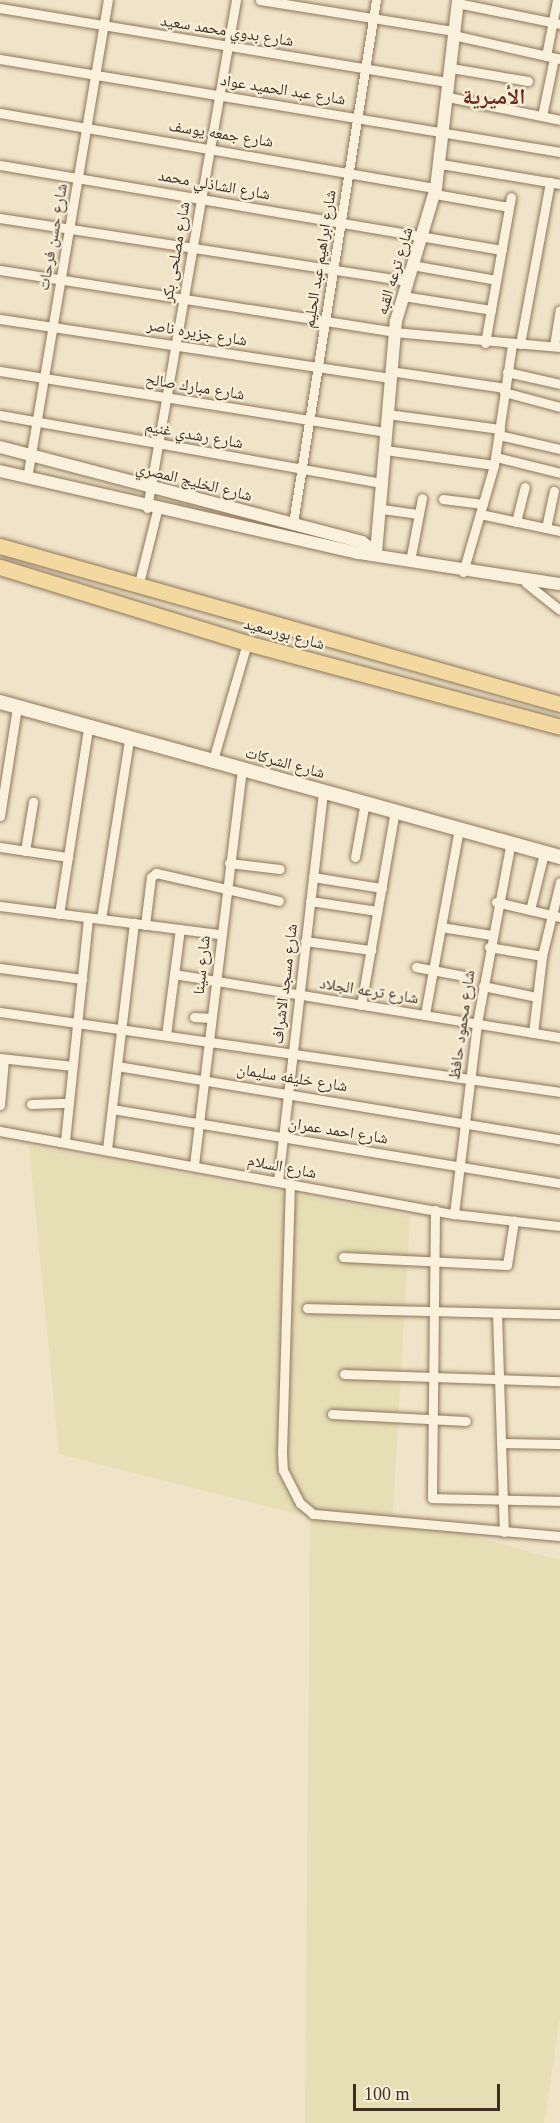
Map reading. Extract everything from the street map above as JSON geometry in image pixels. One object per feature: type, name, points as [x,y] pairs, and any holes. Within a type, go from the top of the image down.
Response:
[{"type":"main road","name":"شارع بورسعيد","points":[[0,546],[138,587],[560,704]]},
{"type":"main road","name":"شارع بورسعيد","points":[[0,567],[248,643],[560,727]]},
{"type":"main road","name":"شارع الشركات","points":[[0,702],[88,729],[213,760],[560,857]]},
{"type":"street","name":"شارع حسن فرحات","points":[[27,478],[108,0]]},
{"type":"street","name":"شارع مصلحى بكر","points":[[138,587],[152,510],[150,489],[236,0]]},
{"type":"street","points":[[260,0],[453,33],[553,58]]},
{"type":"street","name":"شارع ابراهيم عبد الحليم","points":[[293,523],[376,0]]},
{"type":"street","points":[[542,116],[553,58],[557,0]]},
{"type":"street","points":[[458,1],[556,23]]},
{"type":"street","name":"شارع ترعه القبه","points":[[376,553],[382,509],[389,374],[394,332],[406,281],[436,191],[441,164],[458,1]]},
{"type":"street","name":"شارع بدوي محمد سعيد","points":[[0,8],[449,82]]},
{"type":"street","name":"شارع عبد الحميد عواد","points":[[0,59],[560,152]]},
{"type":"street","points":[[451,68],[528,81]]},
{"type":"street","points":[[448,97],[560,120]]},
{"type":"street","name":"شارع جمعه يوسف","points":[[0,113],[349,171],[509,207]]},
{"type":"street","points":[[441,164],[560,184]]},
{"type":"street","name":"شارع الشاذلي محمد","points":[[0,165],[502,250]]},
{"type":"street","points":[[463,572],[495,461],[507,372],[516,344],[550,182]]},
{"type":"street","points":[[485,343],[511,197]]},
{"type":"street","points":[[0,218],[406,281]]},
{"type":"street","points":[[412,265],[496,280]]},
{"type":"street","points":[[0,270],[394,332],[485,343],[557,346],[560,310]]},
{"type":"street","points":[[403,296],[491,310]]},
{"type":"street","name":"شارع جزيره ناصر","points":[[0,319],[318,366],[505,390],[560,407]]},
{"type":"street","name":"شارع مبارك صالح","points":[[0,371],[386,432]]},
{"type":"street","points":[[507,372],[560,384]]},
{"type":"street","points":[[387,414],[499,432],[560,450]]},
{"type":"street","name":"شارع رشدي غنيم","points":[[0,415],[383,483]]},
{"type":"street","name":"شارع الخليج المصري","points":[[0,447],[150,489],[362,542],[376,553]]},
{"type":"street","points":[[385,450],[495,461],[560,473]]},
{"type":"street","name":"شارع الخليج المصري","points":[[0,471],[152,510],[463,572],[526,583],[560,585]]},
{"type":"street","points":[[516,522],[525,487]]},
{"type":"street","points":[[546,528],[554,492]]},
{"type":"street","points":[[410,561],[422,498]]},
{"type":"street","points":[[443,498],[516,522],[560,531]]},
{"type":"street","points":[[382,509],[419,514]]},
{"type":"street","name":"شارع الخليج المصري","points":[[526,583],[560,610]]},
{"type":"street","points":[[213,760],[248,643]]},
{"type":"street","points":[[0,816],[2,791],[17,708]]},
{"type":"street","points":[[59,914],[88,729]]},
{"type":"street","points":[[101,919],[129,740]]},
{"type":"street","name":"شارع سينا","points":[[194,1165],[225,890],[242,768]]},
{"type":"street","name":"شارع مسجد الاشراف","points":[[278,1181],[323,791]]},
{"type":"street","points":[[26,851],[33,802]]},
{"type":"street","points":[[355,857],[365,802]]},
{"type":"street","points":[[361,1005],[395,810]]},
{"type":"street","points":[[425,1014],[459,828]]},
{"type":"street","name":"شارع محمود حافظ","points":[[454,1214],[457,1165],[477,1023],[496,902],[511,842]]},
{"type":"street","points":[[0,847],[68,857]]},
{"type":"street","points":[[530,910],[543,853]]},
{"type":"street","points":[[229,862],[280,869]]},
{"type":"street","points":[[145,925],[153,874],[279,901]]},
{"type":"street","points":[[313,877],[382,888]]},
{"type":"street","points":[[533,1033],[542,956],[555,916],[560,882]]},
{"type":"street","points":[[310,901],[377,911]]},
{"type":"street","points":[[496,902],[555,916]]},
{"type":"street","points":[[0,906],[220,934]]},
{"type":"street","points":[[65,1141],[88,917]]},
{"type":"street","points":[[107,1149],[134,923]]},
{"type":"street","points":[[441,927],[491,935]]},
{"type":"street","points":[[166,1035],[180,929]]},
{"type":"street","points":[[305,941],[371,950]]},
{"type":"street","points":[[489,947],[542,956]]},
{"type":"street","points":[[416,967],[465,976]]},
{"type":"street","points":[[0,968],[82,978]]},
{"type":"street","name":"شارع ترعه الجلاد","points":[[174,974],[560,1037]]},
{"type":"street","points":[[483,986],[536,997]]},
{"type":"street","points":[[0,1012],[470,1077],[560,1092]]},
{"type":"street","points":[[194,1017],[211,1018]]},
{"type":"street","points":[[0,1105],[2,1058],[73,1066]]},
{"type":"street","name":"شارع خليفه سليمان","points":[[117,1066],[463,1121],[560,1139]]},
{"type":"street","points":[[31,1104],[69,1103]]},
{"type":"street","name":"شارع احمد عمران","points":[[112,1109],[560,1183]]},
{"type":"street","name":"شارع السلام","points":[[0,1131],[65,1141],[454,1214],[560,1226]]},
{"type":"street","points":[[290,1183],[282,1453],[290,1486],[313,1514],[504,1533],[560,1536]]},
{"type":"street","points":[[435,1210],[431,1496],[560,1501]]},
{"type":"street","points":[[343,1257],[507,1265],[514,1221]]},
{"type":"street","points":[[307,1308],[560,1314]]},
{"type":"street","points":[[497,1313],[504,1533]]},
{"type":"street","points":[[344,1374],[560,1381]]},
{"type":"street","points":[[332,1414],[466,1420]]},
{"type":"street","points":[[501,1443],[560,1444]]},
{"type":"shaded area","points":[[29,1146],[410,1216],[393,1514],[560,1560],[560,2017],[544,2123],[305,2123],[310,1517],[59,1454]]},
{"type":"district","name":"الأميرية","points":[[494,97]]}]
